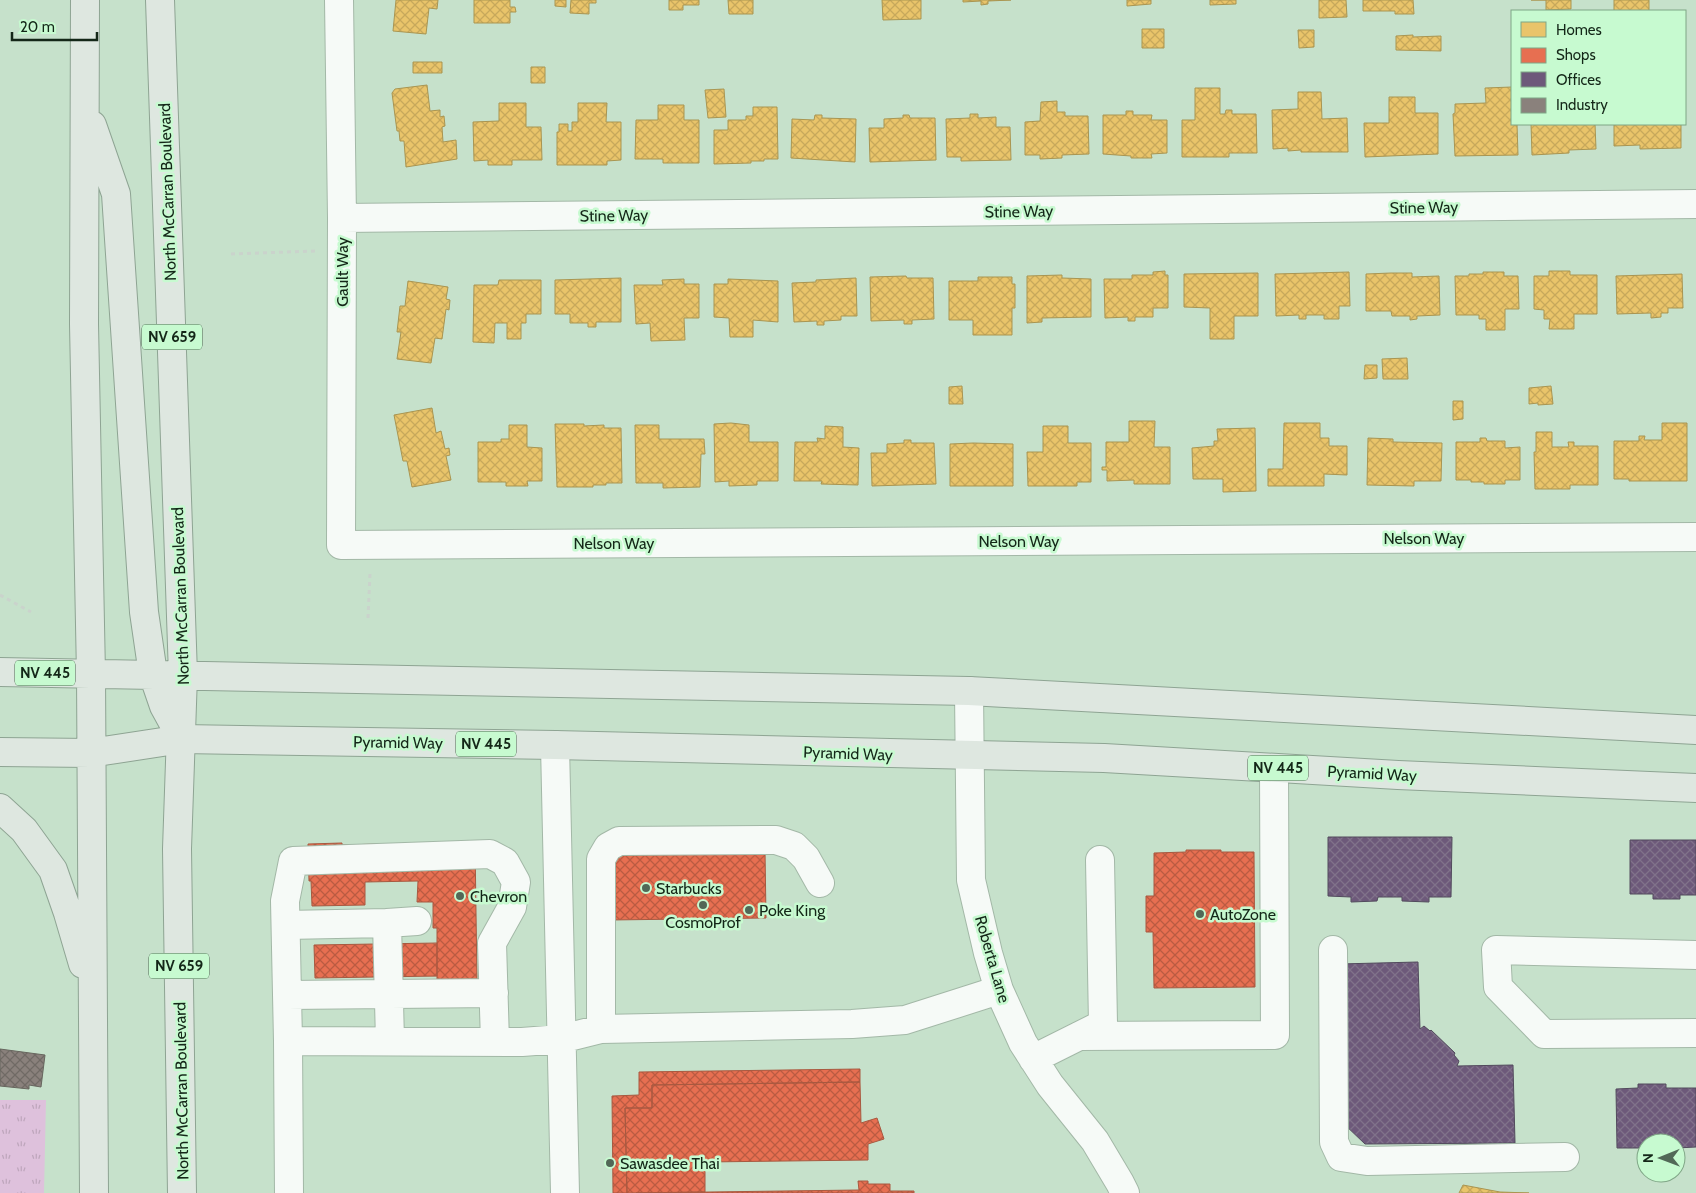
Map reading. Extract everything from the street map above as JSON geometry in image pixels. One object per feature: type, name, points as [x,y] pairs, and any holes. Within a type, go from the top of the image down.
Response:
[{"type":"main road","points":[[85,0],[84,324],[91,674],[94,1193]]},
{"type":"main road","name":"North McCarran Boulevard","points":[[160,0],[183,675],[177,849],[182,1193]]},
{"type":"main road","points":[[85,107],[116,194],[144,612],[153,674],[164,706],[182,739]]},
{"type":"main road","name":"NV 445","points":[[0,672],[969,691],[1696,730]]},
{"type":"main road","name":"Pyramid Way","points":[[0,752],[90,754],[182,739],[555,745],[1104,758],[1398,775],[1696,788]]},
{"type":"main road","points":[[0,808],[24,830],[53,870],[68,913],[92,997]]},
{"type":"street","name":"Gault Way","points":[[339,0],[342,218],[341,544]]},
{"type":"street","name":"Stine Way","points":[[342,218],[1696,204]]},
{"type":"street","name":"Nelson Way","points":[[341,544],[1696,536]]},
{"type":"street","name":"Roberta Lane","points":[[969,691],[971,880],[988,953],[999,990],[1023,1043],[1050,1085],[1095,1140],[1124,1193]]},
{"type":"street","points":[[555,745],[566,1193]]},
{"type":"street","points":[[1079,1036],[1275,1035],[1274,768]]},
{"type":"street","points":[[601,1029],[601,859],[608,847],[620,841],[776,840],[794,846],[806,858],[820,882]]},
{"type":"street","points":[[289,1193],[285,901],[293,861],[490,854],[505,862],[516,882],[512,907],[492,943],[495,1042]]},
{"type":"street","points":[[1033,1059],[1103,1024],[1100,860]]},
{"type":"street","points":[[286,924],[417,922]]},
{"type":"street","points":[[388,923],[390,1041]]},
{"type":"street","points":[[1332,950],[1334,1142],[1341,1157],[1367,1162],[1565,1156]]},
{"type":"street","points":[[1696,955],[1496,950],[1498,986],[1544,1034],[1696,1034]]},
{"type":"street","points":[[288,1041],[495,1042],[561,1039],[601,1029],[852,1024],[905,1020],[999,990]]},
{"type":"street","points":[[287,995],[494,994]]},
{"type":"path","points":[[231,254],[342,250]]},
{"type":"path","points":[[368,618],[370,544]]},
{"type":"path","points":[[0,594],[31,612]]},
{"type":"green space","points":[[0,1100],[46,1100],[44,1193],[0,1193]]},
{"type":"building: Homes","points":[[396,0],[438,0],[437,9],[429,8],[426,34],[393,31]]},
{"type":"building: Homes","points":[[474,0],[510,0],[510,7],[515,7],[516,12],[510,12],[510,23],[474,23]]},
{"type":"building: Homes","points":[[555,0],[566,0],[566,7],[555,6]]},
{"type":"building: Homes","points":[[571,0],[596,0],[596,3],[589,3],[589,14],[570,13]]},
{"type":"building: Homes","points":[[669,0],[699,0],[699,5],[683,5],[683,10],[669,10]]},
{"type":"building: Homes","points":[[728,0],[753,0],[753,14],[729,14]]},
{"type":"building: Homes","points":[[882,0],[921,0],[921,19],[883,20]]},
{"type":"building: Homes","points":[[963,0],[1011,0],[988,1],[988,4],[981,5],[981,1],[963,2]]},
{"type":"building: Homes","points":[[1127,0],[1151,0],[1151,4],[1127,6]]},
{"type":"building: Homes","points":[[1210,0],[1236,0],[1236,4],[1210,5]]},
{"type":"building: Homes","points":[[1319,0],[1346,0],[1347,17],[1319,18]]},
{"type":"building: Homes","points":[[1363,0],[1413,0],[1414,14],[1395,14],[1395,11],[1363,11]]},
{"type":"building: Homes","points":[[1546,0],[1571,0],[1571,9],[1546,10]]},
{"type":"building: Homes","points":[[1614,0],[1649,0],[1649,10],[1614,10]]},
{"type":"building: Homes","points":[[1142,29],[1164,29],[1164,48],[1142,48]]},
{"type":"building: Homes","points":[[1298,30],[1314,30],[1314,47],[1299,48]]},
{"type":"building: Homes","points":[[1413,35],[1413,37],[1441,36],[1441,51],[1396,50],[1396,36]]},
{"type":"building: Homes","points":[[413,62],[442,62],[442,73],[413,73]]},
{"type":"building: Homes","points":[[531,67],[545,67],[545,83],[531,83]]},
{"type":"building: Homes","points":[[427,85],[430,111],[440,110],[440,117],[444,116],[445,126],[442,127],[443,142],[456,140],[457,159],[406,167],[404,141],[400,141],[399,131],[397,131],[392,93],[395,89]]},
{"type":"building: Homes","points":[[1511,87],[1511,125],[1517,125],[1518,155],[1455,156],[1453,114],[1455,113],[1455,104],[1486,103],[1485,88]]},
{"type":"building: Homes","points":[[1195,88],[1220,88],[1220,114],[1225,114],[1226,110],[1232,110],[1232,114],[1256,114],[1257,153],[1229,153],[1229,157],[1182,157],[1182,120],[1195,120]]},
{"type":"building: Homes","points":[[724,89],[726,117],[708,118],[705,90]]},
{"type":"building: Homes","points":[[1298,92],[1321,92],[1322,119],[1347,118],[1348,152],[1301,152],[1301,150],[1288,151],[1288,148],[1273,149],[1272,110],[1298,109]]},
{"type":"building: Homes","points":[[1389,97],[1415,97],[1415,113],[1438,113],[1438,154],[1365,157],[1364,123],[1389,123]]},
{"type":"building: Homes","points":[[1057,101],[1057,112],[1065,112],[1065,116],[1088,116],[1089,154],[1062,155],[1062,158],[1040,159],[1040,155],[1025,155],[1025,122],[1040,121],[1041,102]]},
{"type":"building: Homes","points":[[499,103],[526,103],[526,127],[541,127],[542,160],[512,160],[512,165],[488,165],[488,160],[474,161],[473,122],[499,121]]},
{"type":"building: Homes","points":[[578,103],[607,103],[606,122],[621,122],[621,160],[607,161],[607,165],[557,165],[557,132],[559,132],[559,124],[568,124],[568,131],[572,131],[572,122],[578,122]]},
{"type":"building: Homes","points":[[658,105],[684,105],[684,120],[699,120],[699,163],[663,163],[663,159],[635,159],[636,120],[658,120]]},
{"type":"building: Homes","points":[[753,107],[777,107],[778,159],[764,159],[764,161],[751,161],[751,163],[714,164],[714,130],[728,130],[728,120],[746,120],[746,116],[753,116]]},
{"type":"building: Homes","points":[[1126,111],[1133,111],[1133,115],[1152,115],[1151,120],[1167,120],[1167,153],[1151,154],[1152,158],[1131,158],[1131,156],[1103,154],[1103,115],[1126,115]]},
{"type":"building: Homes","points":[[970,114],[978,114],[978,118],[996,117],[996,127],[1010,127],[1011,160],[961,161],[961,157],[947,157],[946,119],[970,118]]},
{"type":"building: Homes","points":[[815,115],[822,115],[822,118],[856,119],[855,162],[791,158],[792,119],[814,120]]},
{"type":"building: Homes","points":[[903,115],[909,115],[910,118],[935,118],[936,160],[870,162],[869,128],[884,128],[884,119],[903,118]]},
{"type":"building: Homes","points":[[1531,125],[1595,125],[1596,149],[1569,150],[1569,153],[1532,155]]},
{"type":"building: Homes","points":[[1614,125],[1681,125],[1681,148],[1640,149],[1640,145],[1614,146]]},
{"type":"building: Homes","points":[[1165,271],[1165,275],[1168,275],[1168,308],[1153,308],[1153,317],[1135,317],[1135,321],[1128,321],[1128,317],[1105,318],[1104,279],[1132,279],[1132,275],[1153,275],[1153,272]]},
{"type":"building: Homes","points":[[1549,271],[1570,271],[1570,275],[1597,275],[1597,314],[1574,314],[1574,329],[1549,329],[1550,319],[1544,319],[1544,310],[1534,309],[1534,276],[1549,276]]},
{"type":"building: Homes","points":[[1349,272],[1350,306],[1339,306],[1339,319],[1324,319],[1324,315],[1306,315],[1306,319],[1299,319],[1299,315],[1276,316],[1275,274]]},
{"type":"building: Homes","points":[[1483,272],[1504,272],[1504,276],[1518,276],[1519,309],[1505,309],[1505,330],[1486,330],[1486,319],[1479,319],[1479,315],[1456,315],[1455,276],[1483,274]]},
{"type":"building: Homes","points":[[1258,273],[1258,316],[1234,316],[1234,339],[1210,339],[1210,308],[1184,307],[1184,274]]},
{"type":"building: Homes","points":[[1412,273],[1412,277],[1439,276],[1440,315],[1417,316],[1417,319],[1410,320],[1410,316],[1392,316],[1391,311],[1366,311],[1366,274]]},
{"type":"building: Homes","points":[[1682,274],[1683,308],[1668,308],[1668,313],[1661,313],[1661,317],[1651,318],[1651,313],[1617,314],[1616,276]]},
{"type":"building: Homes","points":[[1062,275],[1062,278],[1091,279],[1091,317],[1042,318],[1042,322],[1027,323],[1027,276]]},
{"type":"building: Homes","points":[[906,276],[907,278],[933,278],[934,319],[912,320],[912,324],[904,324],[904,320],[871,321],[870,277]]},
{"type":"building: Homes","points":[[978,277],[1012,277],[1012,284],[1015,284],[1015,308],[1012,308],[1012,335],[973,335],[973,320],[949,320],[949,281],[978,281]]},
{"type":"building: Homes","points":[[621,278],[621,322],[596,322],[596,327],[588,327],[588,323],[570,323],[570,314],[555,314],[555,280]]},
{"type":"building: Homes","points":[[856,278],[857,316],[841,316],[841,320],[824,321],[824,325],[817,325],[817,321],[794,322],[792,283]]},
{"type":"building: Homes","points":[[684,279],[684,284],[699,284],[699,318],[684,318],[685,340],[651,341],[650,323],[636,324],[634,285],[663,285],[662,280]]},
{"type":"building: Homes","points":[[728,279],[778,281],[778,322],[753,320],[753,337],[730,337],[729,318],[714,317],[714,284],[728,284]]},
{"type":"building: Homes","points":[[499,280],[541,280],[541,314],[526,314],[526,323],[521,323],[521,339],[507,339],[507,323],[495,323],[494,343],[473,342],[474,285],[498,285]]},
{"type":"building: Homes","points":[[408,281],[448,287],[446,299],[450,300],[449,310],[446,309],[442,339],[435,338],[431,363],[397,359],[401,332],[397,332],[400,306],[405,306]]},
{"type":"building: Homes","points":[[1407,358],[1408,379],[1383,379],[1382,359]]},
{"type":"building: Homes","points":[[1365,365],[1377,365],[1377,378],[1364,379]]},
{"type":"building: Homes","points":[[962,386],[963,404],[949,404],[949,387]]},
{"type":"building: Homes","points":[[1551,386],[1553,404],[1529,404],[1529,388]]},
{"type":"building: Homes","points":[[1453,401],[1463,401],[1463,419],[1453,420]]},
{"type":"building: Homes","points":[[432,408],[436,433],[441,431],[445,449],[449,448],[450,455],[446,456],[451,480],[412,487],[407,461],[403,461],[394,415]]},
{"type":"building: Homes","points":[[1129,421],[1155,421],[1154,447],[1170,447],[1170,484],[1134,484],[1134,480],[1107,481],[1107,470],[1102,470],[1102,467],[1106,467],[1106,442],[1129,442]]},
{"type":"building: Homes","points":[[1284,423],[1320,423],[1320,438],[1329,438],[1329,446],[1347,446],[1347,475],[1324,474],[1324,486],[1268,486],[1268,469],[1283,469]]},
{"type":"building: Homes","points":[[1662,423],[1687,423],[1687,481],[1629,481],[1629,479],[1614,479],[1614,441],[1639,441],[1639,436],[1645,436],[1644,440],[1662,440]]},
{"type":"building: Homes","points":[[555,424],[604,425],[604,428],[621,428],[622,483],[606,483],[606,485],[593,485],[593,487],[557,487]]},
{"type":"building: Homes","points":[[714,424],[749,425],[749,442],[778,442],[778,481],[757,481],[757,485],[729,486],[729,481],[715,482]]},
{"type":"building: Homes","points":[[509,425],[527,425],[527,447],[542,448],[542,481],[527,481],[528,486],[506,486],[506,482],[478,482],[478,442],[501,442],[501,439],[509,439]]},
{"type":"building: Homes","points":[[635,425],[659,425],[659,439],[704,439],[705,454],[701,454],[700,487],[663,488],[663,483],[636,483]]},
{"type":"building: Homes","points":[[825,426],[843,427],[843,447],[859,448],[858,485],[821,484],[822,481],[794,481],[795,442],[818,442],[817,438],[825,439]]},
{"type":"building: Homes","points":[[1043,426],[1068,426],[1068,443],[1091,443],[1091,482],[1077,482],[1077,486],[1028,486],[1027,452],[1043,452]]},
{"type":"building: Homes","points":[[1255,428],[1256,491],[1223,492],[1223,479],[1193,479],[1192,448],[1214,446],[1214,441],[1218,441],[1217,429]]},
{"type":"building: Homes","points":[[1536,432],[1552,432],[1552,447],[1569,447],[1568,442],[1574,442],[1574,446],[1598,446],[1598,485],[1570,485],[1570,489],[1535,489],[1534,452],[1536,452]]},
{"type":"building: Homes","points":[[1368,438],[1393,439],[1393,442],[1442,443],[1441,481],[1414,481],[1414,486],[1367,485]]},
{"type":"building: Homes","points":[[1480,438],[1486,438],[1487,441],[1505,441],[1505,448],[1520,447],[1520,480],[1505,480],[1505,484],[1484,484],[1484,482],[1471,482],[1471,480],[1456,480],[1456,442],[1480,442]]},
{"type":"building: Homes","points":[[904,440],[911,440],[911,443],[934,443],[936,484],[872,486],[871,453],[887,453],[887,444],[904,443]]},
{"type":"building: Homes","points":[[950,444],[1013,444],[1013,486],[950,486]]},
{"type":"building: Homes","points":[[1463,1185],[1500,1192],[1529,1193],[1459,1193]]},
{"type":"building: Shops","points":[[475,842],[477,983],[437,983],[437,928],[433,928],[433,902],[417,902],[418,881],[365,882],[365,905],[312,906],[308,844]]},
{"type":"building: Shops","name":"AutoZone","points":[[1186,850],[1254,852],[1255,987],[1154,988],[1153,932],[1146,932],[1146,896],[1154,896],[1154,853],[1186,852]]},
{"type":"building: Shops","points":[[765,851],[766,918],[609,920],[614,852]]},
{"type":"building: Shops","points":[[437,943],[437,976],[315,978],[314,945]]},
{"type":"building: Shops","points":[[860,1069],[860,1082],[652,1085],[652,1108],[625,1108],[627,1193],[613,1193],[612,1096],[639,1095],[639,1072]]},
{"type":"building: Shops","points":[[860,1082],[861,1123],[877,1118],[884,1139],[868,1144],[868,1160],[705,1162],[705,1192],[627,1193],[625,1108],[652,1108],[652,1085]]},
{"type":"building: Shops","points":[[858,1181],[868,1181],[868,1184],[890,1184],[890,1191],[914,1191],[914,1193],[636,1193],[859,1190]]},
{"type":"building: Offices","points":[[1328,837],[1452,837],[1451,897],[1429,897],[1429,902],[1402,901],[1402,897],[1378,897],[1377,901],[1351,902],[1351,897],[1328,896]]},
{"type":"building: Offices","points":[[1630,840],[1696,840],[1696,895],[1680,895],[1680,899],[1653,899],[1653,894],[1630,894]]},
{"type":"building: Offices","points":[[1418,962],[1420,1029],[1424,1026],[1431,1030],[1455,1053],[1454,1055],[1459,1061],[1457,1066],[1513,1065],[1515,1143],[1365,1144],[1342,1122],[1339,964]]},
{"type":"building: Offices","points":[[1638,1084],[1666,1084],[1666,1088],[1696,1088],[1696,1147],[1686,1148],[1686,1133],[1636,1133],[1636,1148],[1617,1148],[1616,1089],[1638,1088]]},
{"type":"building: Industry","points":[[0,1049],[45,1055],[41,1087],[29,1085],[29,1089],[0,1086]]},
{"type":"place","name":"Starbucks","points":[[646,888]]},
{"type":"place","name":"Chevron","points":[[460,896]]},
{"type":"place","name":"CosmoProf","points":[[703,905]]},
{"type":"place","name":"Poke King","points":[[749,910]]},
{"type":"place","name":"AutoZone","points":[[1200,914]]},
{"type":"place","name":"Sawasdee Thai","points":[[610,1163]]}]
